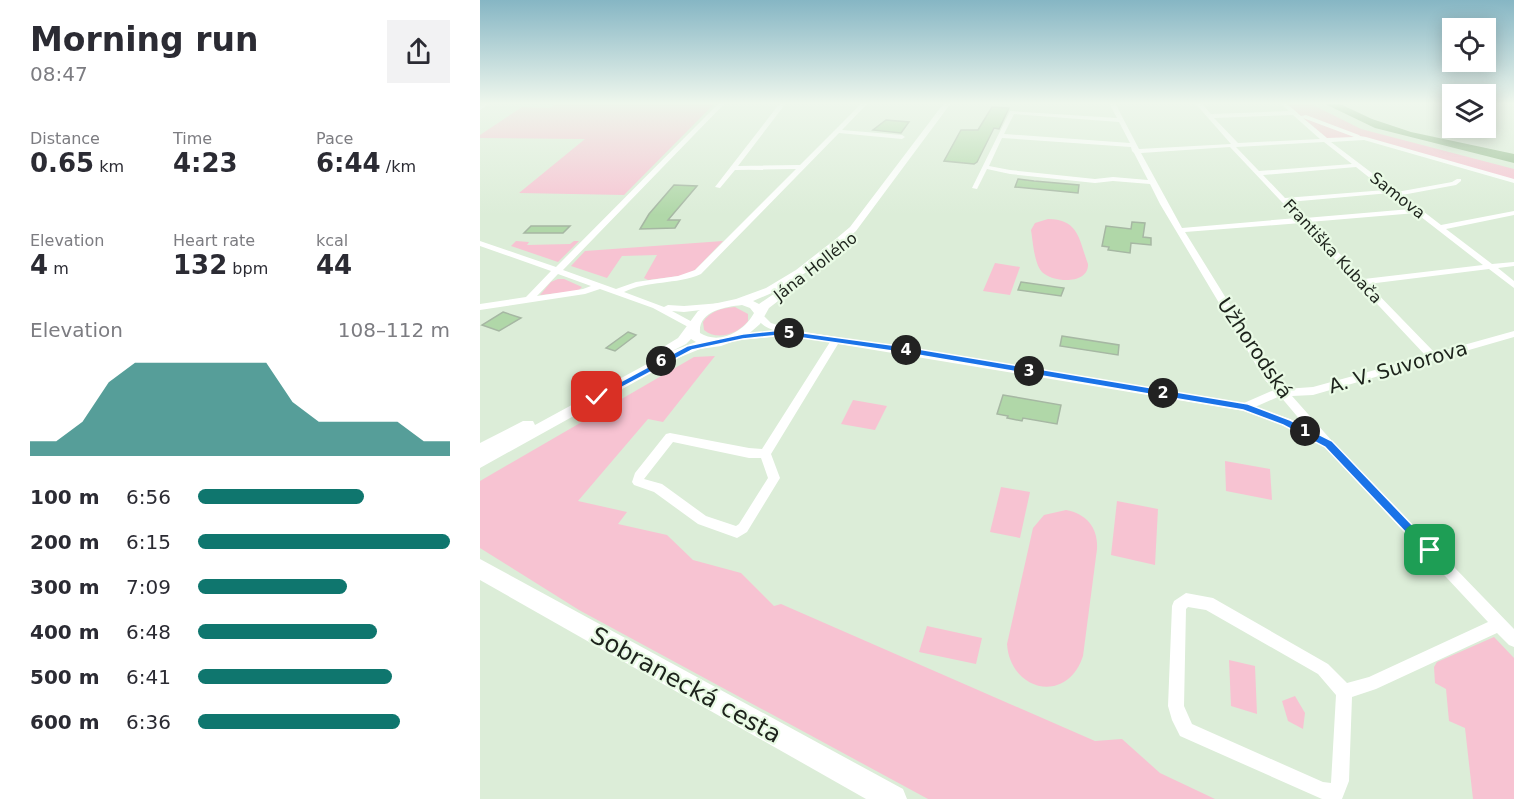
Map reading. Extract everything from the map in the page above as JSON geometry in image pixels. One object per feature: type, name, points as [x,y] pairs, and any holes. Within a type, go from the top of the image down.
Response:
[{"type":"main road","name":"Sobranecká cesta","points":[[480,569],[893,799]]},
{"type":"street","points":[[528,300],[685,140]]},
{"type":"street","points":[[718,187],[754,140]]},
{"type":"street","points":[[616,292],[639,283],[689,276],[698,272],[827,140]]},
{"type":"street","name":"Jána Hollého","points":[[887,192],[923,140]]},
{"type":"street","name":"Jána Hollého","points":[[725,340],[750,329],[768,303],[839,247],[887,192],[927,140]]},
{"type":"street","points":[[975,188],[998,140]]},
{"type":"street","points":[[1048,140],[1133,148],[1234,146],[1322,140]]},
{"type":"street","name":"Užhorodská","points":[[1129,140],[1180,230],[1269,377],[1514,640]]},
{"type":"street","name":"Františka Kubača","points":[[1229,140],[1433,357]]},
{"type":"street","name":"Samova","points":[[1326,140],[1514,285]]},
{"type":"street","points":[[1372,140],[1514,181]]},
{"type":"street","points":[[1258,173],[1359,165]]},
{"type":"street","points":[[733,168],[800,167]]},
{"type":"street","points":[[985,167],[1010,172],[1095,181],[1113,179],[1152,182]]},
{"type":"street","points":[[1284,200],[1395,193],[1454,184],[1459,180]]},
{"type":"street","points":[[1180,230],[1418,211]]},
{"type":"street","points":[[1440,228],[1514,213]]},
{"type":"street","points":[[480,243],[656,306],[693,327],[698,339],[725,340]]},
{"type":"street","name":"Jána Hollého","points":[[718,305],[758,296],[839,247]]},
{"type":"street","points":[[1362,282],[1514,264]]},
{"type":"street","points":[[480,307],[585,291],[599,286]]},
{"type":"street","points":[[738,302],[754,305],[765,324],[792,333]]},
{"type":"street","points":[[656,306],[684,309],[718,305]]},
{"type":"street","points":[[480,462],[682,341],[702,314],[718,305]]},
{"type":"street","points":[[480,450],[690,348],[766,333],[792,333],[1245,407],[1286,422],[1329,444]]},
{"type":"street","name":"A. V. Suvorova","points":[[1245,407],[1275,393],[1313,391],[1514,334]]},
{"type":"street","points":[[765,454],[836,340]]},
{"type":"street","points":[[670,437],[765,454],[774,478],[743,528],[737,532],[702,520],[658,488],[638,482],[639,476],[670,437]]},
{"type":"street","points":[[1186,600],[1208,603],[1323,669],[1344,692],[1340,781],[1336,793],[1322,790],[1186,730],[1176,706],[1179,606],[1186,600]]},
{"type":"street","points":[[1344,692],[1371,684],[1500,624]]},
{"type":"shaded area","points":[[583,140],[678,140],[624,195],[519,193]]},
{"type":"shaded area","points":[[1375,140],[1404,140],[1514,169],[1514,180]]},
{"type":"shaded area","points":[[1424,140],[1450,140],[1514,154],[1514,163]]},
{"type":"shaded area","points":[[1048,219],[1066,223],[1076,232],[1088,264],[1083,276],[1077,279],[1062,280],[1047,276],[1039,268],[1031,230],[1035,223]]},
{"type":"shaded area","points":[[516,241],[529,242],[527,245],[570,244],[579,241],[558,262],[511,246]]},
{"type":"shaded area","points":[[723,241],[695,270],[687,275],[648,280],[644,278],[657,255],[622,256],[607,278],[571,266],[585,251]]},
{"type":"shaded area","points":[[995,263],[1020,267],[1010,295],[983,291]]},
{"type":"shaded area","points":[[564,279],[582,287],[578,291],[540,295],[551,282]]},
{"type":"shaded area","points":[[735,307],[748,314],[748,321],[744,326],[721,335],[704,330],[703,322],[709,315],[721,309]]},
{"type":"shaded area","points":[[715,356],[663,422],[648,419],[578,501],[627,512],[618,524],[667,535],[693,560],[741,573],[774,606],[781,604],[1095,741],[1122,739],[1160,773],[1215,799],[928,799],[579,610],[480,548],[480,481],[694,357]]},
{"type":"shaded area","points":[[853,400],[887,406],[875,430],[841,424]]},
{"type":"shaded area","points":[[1225,461],[1270,469],[1272,500],[1226,491]]},
{"type":"shaded area","points":[[1001,487],[1030,492],[1020,538],[990,532]]},
{"type":"shaded area","points":[[1117,501],[1158,509],[1155,565],[1111,555]]},
{"type":"shaded area","points":[[1066,510],[1080,515],[1090,523],[1097,541],[1083,656],[1075,671],[1065,681],[1053,686],[1040,686],[1028,681],[1018,673],[1010,660],[1007,644],[1033,528],[1044,515]]},
{"type":"shaded area","points":[[927,626],[982,638],[976,664],[919,652]]},
{"type":"shaded area","points":[[1494,637],[1514,658],[1514,799],[1473,799],[1465,728],[1449,721],[1446,689],[1435,683],[1434,667],[1437,662]]},
{"type":"shaded area","points":[[1229,660],[1255,666],[1257,714],[1231,706]]},
{"type":"shaded area","points":[[1295,696],[1305,713],[1303,729],[1288,721],[1282,701]]},
{"type":"building","points":[[955,140],[988,140],[974,164],[944,161]]},
{"type":"building","points":[[1018,179],[1079,185],[1078,193],[1015,187]]},
{"type":"building","points":[[674,185],[697,186],[668,220],[680,220],[675,228],[640,229],[649,214]]},
{"type":"building","points":[[1132,222],[1145,223],[1143,237],[1151,238],[1151,245],[1131,243],[1130,253],[1108,250],[1109,247],[1102,246],[1106,226],[1131,229]]},
{"type":"building","points":[[531,226],[570,226],[563,233],[524,233]]},
{"type":"building","points":[[1021,282],[1064,288],[1061,296],[1018,290]]},
{"type":"building","points":[[503,312],[521,318],[499,331],[482,325]]},
{"type":"building","points":[[628,332],[636,335],[615,351],[606,348]]},
{"type":"building","points":[[1062,336],[1119,345],[1118,355],[1060,346]]},
{"type":"building","points":[[1003,395],[1061,405],[1057,424],[1023,418],[1022,421],[997,414]]},
{"type":"route","points":[[597,397],[674,355],[696,346],[743,336],[792,333],[1245,407],[1286,422],[1329,444],[1430,550]]}]
